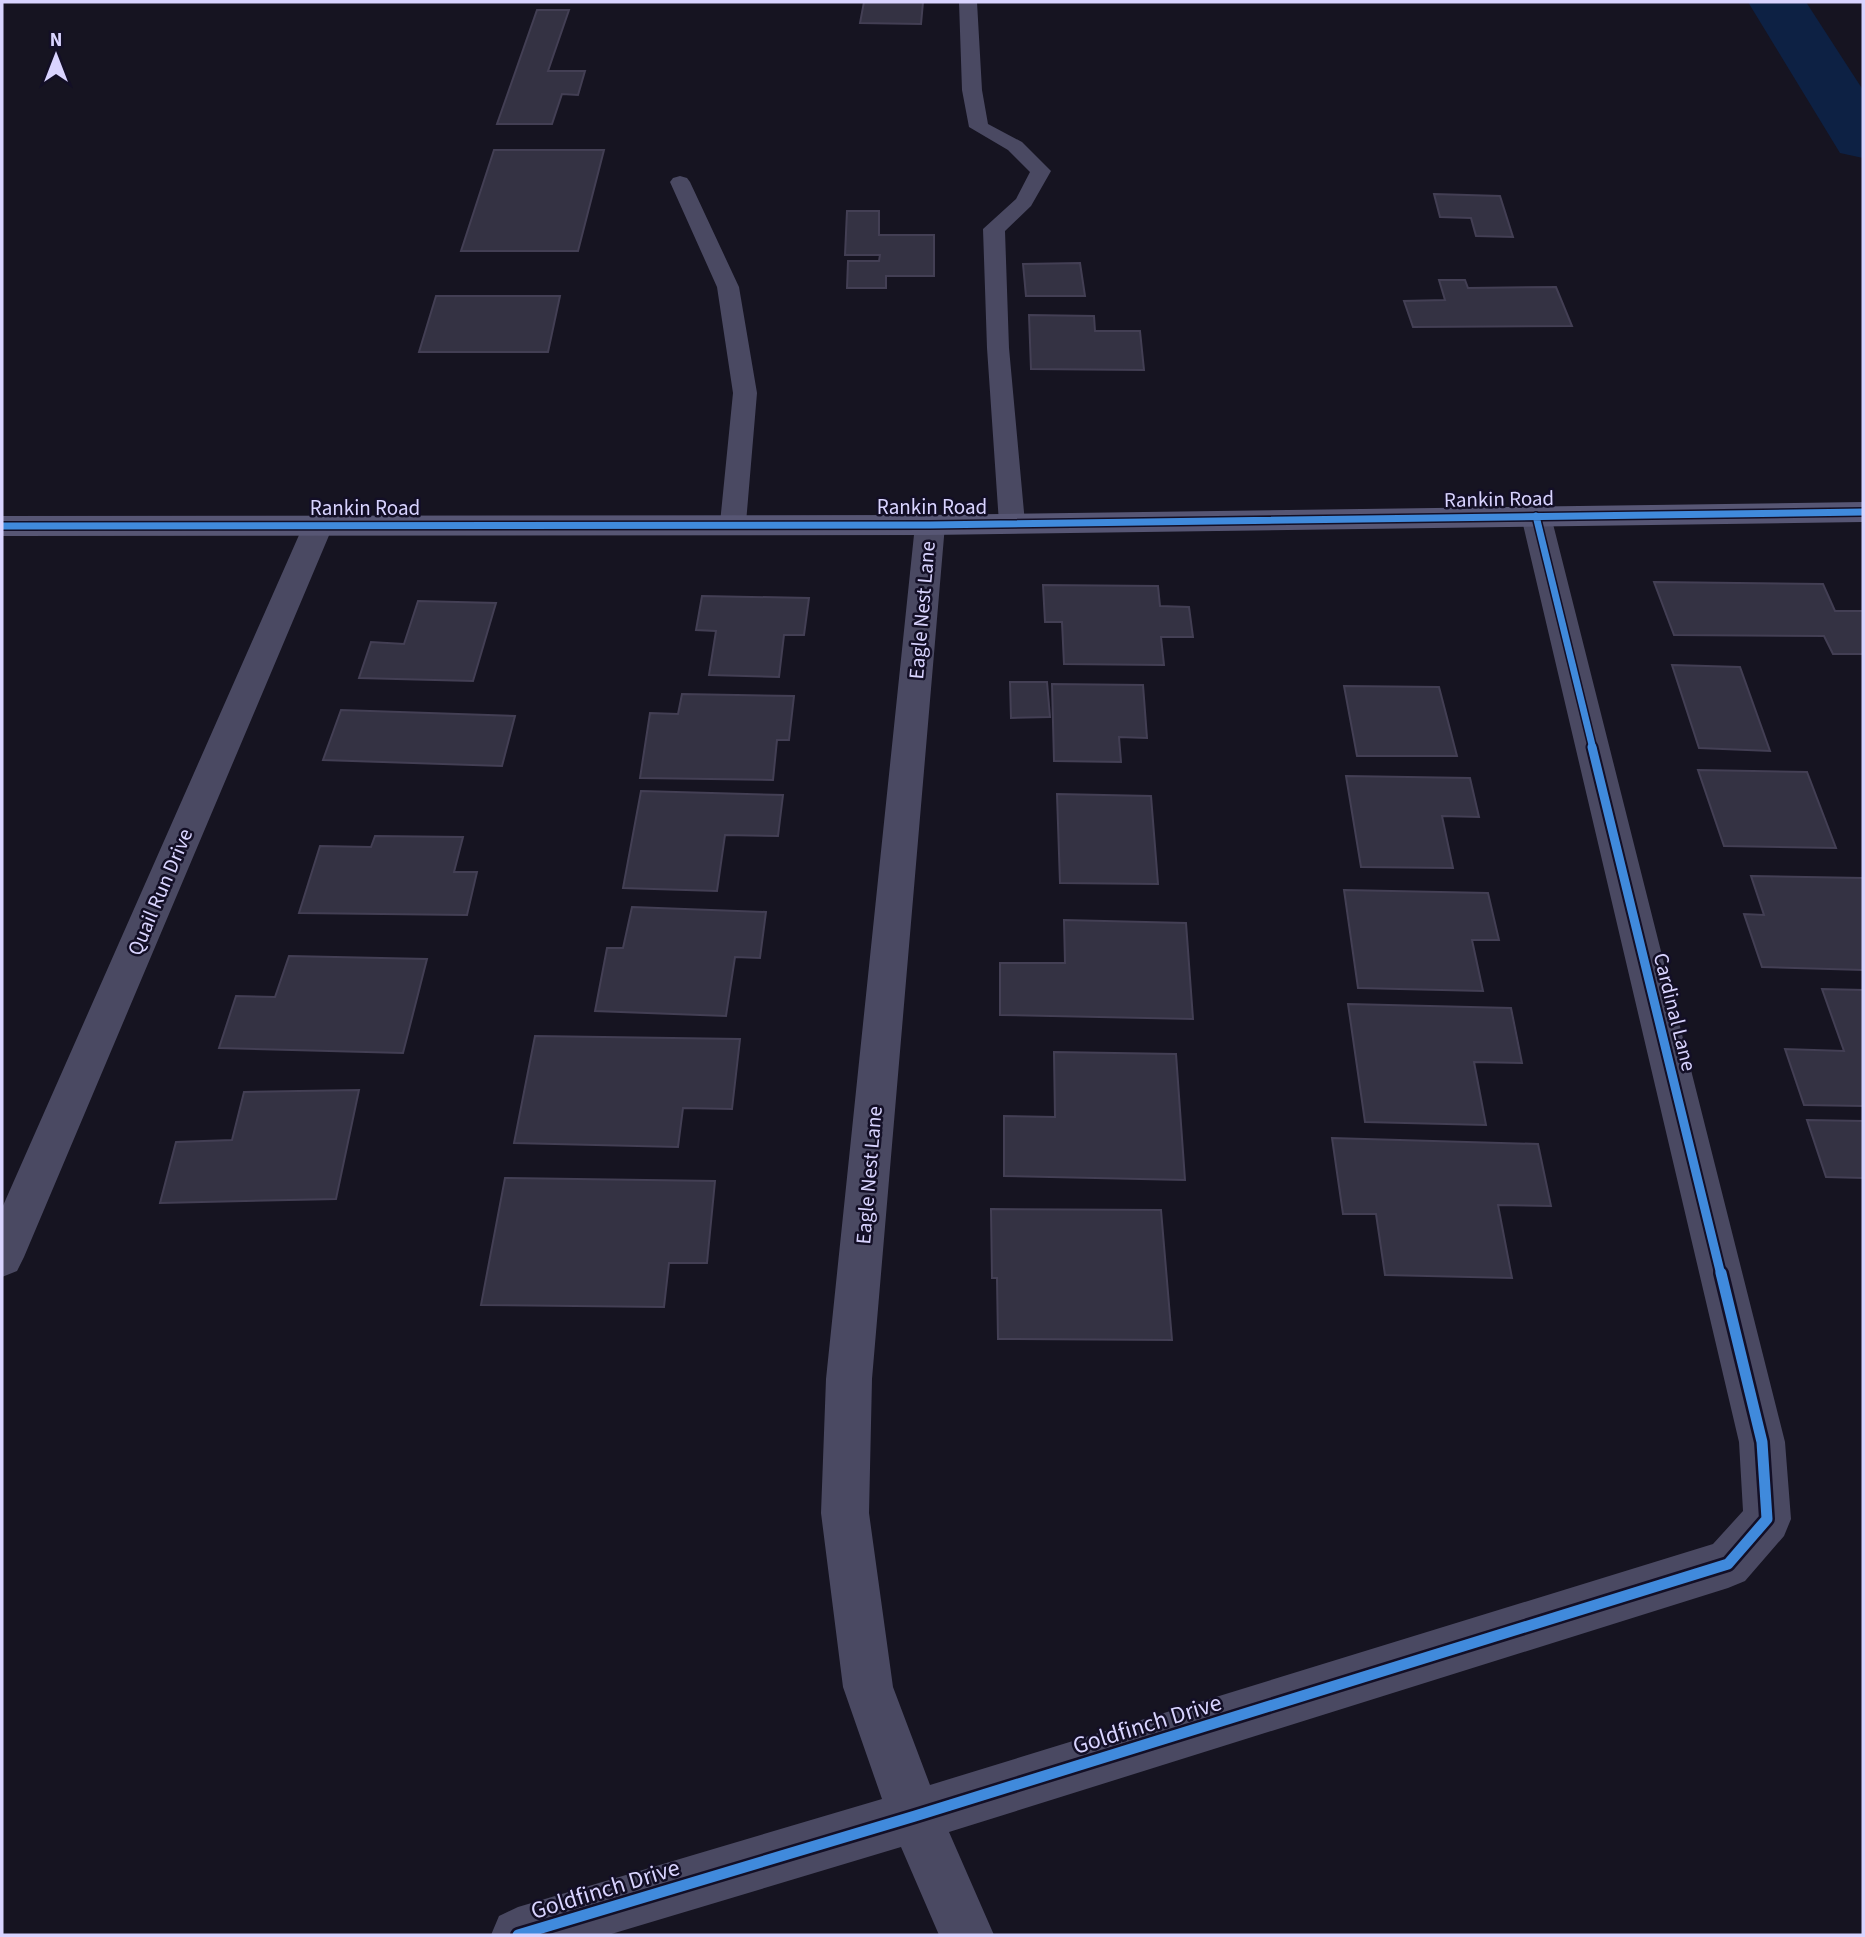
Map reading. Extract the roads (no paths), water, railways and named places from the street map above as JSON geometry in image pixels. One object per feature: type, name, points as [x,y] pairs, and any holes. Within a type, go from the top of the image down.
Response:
[{"type":"street","name":"Rankin Road","points":[[2,526],[733,523],[930,525],[1863,512]]},
{"type":"street","name":"Cardinal Lane","points":[[1536,516],[1762,1442],[1768,1519]]},
{"type":"street","name":"Eagle Nest Lane","points":[[930,525],[849,1379],[845,1513],[868,1687],[915,1816],[967,1935]]},
{"type":"street","name":"Quail Run Drive","points":[[2,1257],[318,526]]},
{"type":"street","name":"Goldfinch Drive","points":[[518,1935],[915,1816],[1728,1564],[1768,1519]]},
{"type":"lane","points":[[968,2],[972,90],[979,127],[1015,146],[1041,170],[1024,202],[994,229],[998,348],[1012,523]]},
{"type":"lane","points":[[680,182],[728,287],[745,393],[733,523]]},
{"type":"waterway","points":[[1777,2],[1863,139]]}]
